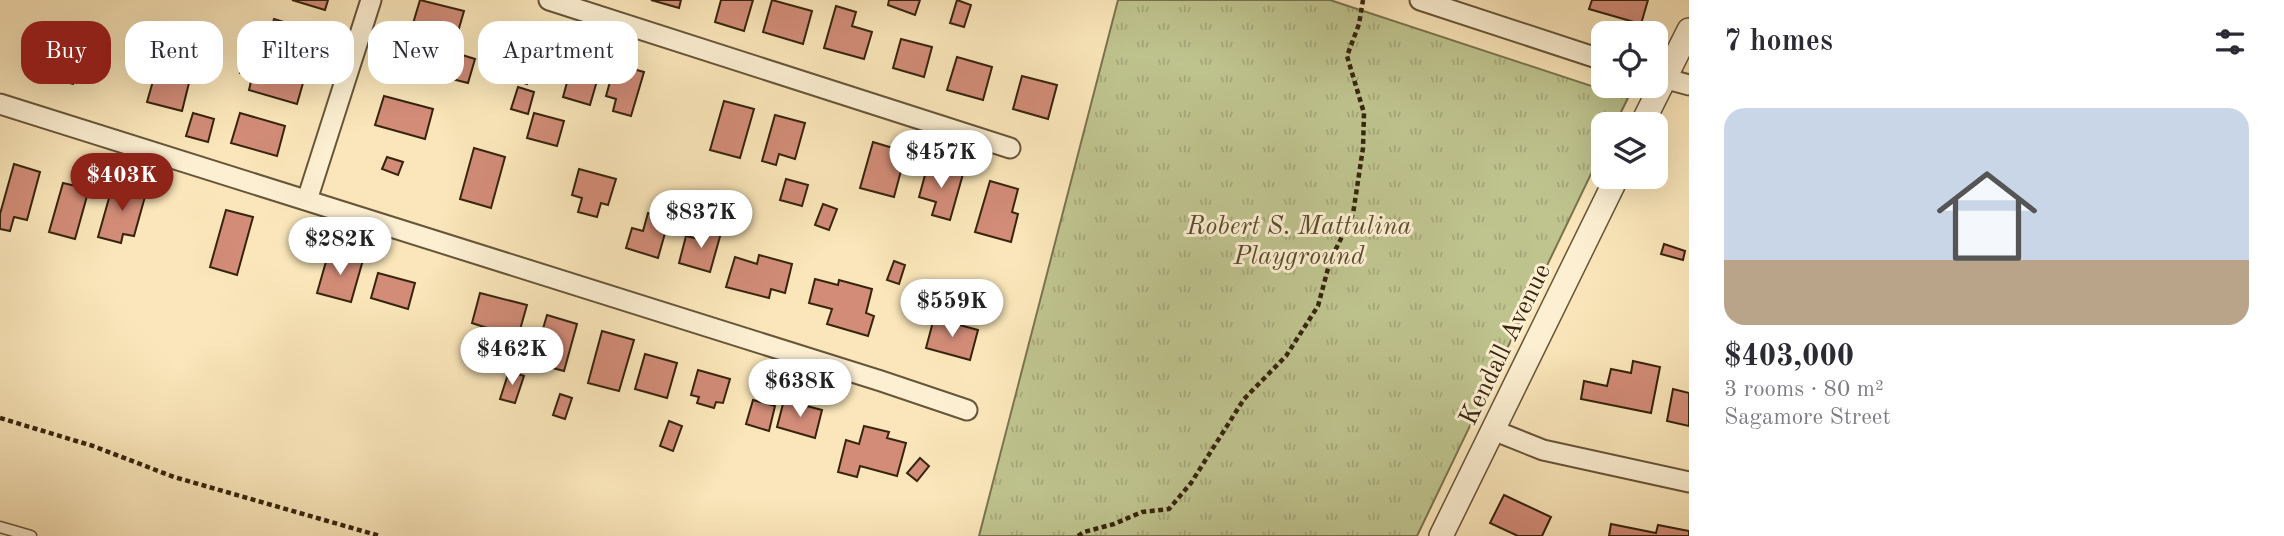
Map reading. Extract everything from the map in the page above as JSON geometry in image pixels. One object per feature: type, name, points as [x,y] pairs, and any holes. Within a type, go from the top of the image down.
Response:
[{"type":"street","points":[[307,200],[370,0]]},
{"type":"street","points":[[549,0],[1010,148]]},
{"type":"street","points":[[1420,0],[1591,56]]},
{"type":"street","points":[[1668,64],[1689,30]]},
{"type":"street","points":[[1668,79],[1689,85]]},
{"type":"street","points":[[0,104],[967,410]]},
{"type":"street","name":"Kendall Avenue","points":[[1441,536],[1611,189]]},
{"type":"street","points":[[1493,430],[1543,450],[1689,482]]},
{"type":"lane","points":[[0,527],[31,536]]},
{"type":"path","points":[[1077,536],[1142,512],[1169,509],[1191,483],[1244,399],[1286,356],[1318,306],[1330,261],[1353,214],[1363,148],[1364,113],[1347,56],[1359,24],[1363,0]]},
{"type":"path","points":[[0,418],[93,446],[174,477],[380,536]]},
{"type":"green space","name":"Robert S. Mattulina Playground","points":[[1118,0],[1330,0],[1591,86],[1591,98],[1628,98],[1621,112],[1591,112],[1591,174],[1417,536],[979,536]]},
{"type":"building","points":[[292,0],[328,0],[325,10]]},
{"type":"building","points":[[420,0],[464,11],[461,21],[414,21]]},
{"type":"building","points":[[651,0],[681,0],[679,8]]},
{"type":"building","points":[[721,0],[753,0],[744,31],[715,22]]},
{"type":"building","points":[[772,0],[812,11],[803,44],[763,32]]},
{"type":"building","points":[[889,0],[920,0],[915,15],[888,5]]},
{"type":"building","points":[[957,0],[971,5],[964,27],[950,23]]},
{"type":"building","points":[[1592,0],[1648,0],[1642,21],[1631,21],[1589,9]]},
{"type":"building","points":[[836,6],[856,12],[852,26],[872,32],[864,59],[824,48]]},
{"type":"building","points":[[901,39],[932,47],[924,77],[893,68]]},
{"type":"building","points":[[464,56],[475,59],[468,83],[464,82]]},
{"type":"building","points":[[957,57],[992,67],[983,100],[947,90]]},
{"type":"building","points":[[638,70],[644,72],[631,116],[613,111],[616,99],[606,96],[609,84],[638,84]]},
{"type":"building","points":[[1022,76],[1057,85],[1048,119],[1013,109]]},
{"type":"building","points":[[152,84],[189,84],[182,111],[147,102]]},
{"type":"building","points":[[250,84],[303,84],[297,104],[249,90]]},
{"type":"building","points":[[567,84],[596,84],[590,105],[563,97]]},
{"type":"building","points":[[518,87],[534,92],[528,114],[511,109]]},
{"type":"building","points":[[384,96],[433,109],[425,139],[375,125]]},
{"type":"building","points":[[724,101],[754,109],[740,158],[710,150]]},
{"type":"building","points":[[193,113],[214,119],[208,142],[186,136]]},
{"type":"building","points":[[240,113],[285,126],[277,156],[231,143]]},
{"type":"building","points":[[534,113],[564,121],[557,146],[527,138]]},
{"type":"building","points":[[775,115],[805,123],[795,159],[779,154],[776,165],[762,161]]},
{"type":"building","points":[[873,142],[906,152],[894,197],[860,188]]},
{"type":"building","points":[[474,148],[505,157],[491,208],[460,199]]},
{"type":"building","points":[[387,157],[403,162],[398,175],[382,169]]},
{"type":"building","points":[[14,164],[40,172],[27,220],[14,217],[10,231],[0,229],[0,214]]},
{"type":"building","points":[[928,164],[963,174],[950,220],[932,215],[936,202],[919,197]]},
{"type":"building","points":[[579,169],[616,179],[608,205],[601,203],[597,217],[578,212],[582,198],[572,195]]},
{"type":"building","points":[[786,179],[808,185],[802,206],[780,200]]},
{"type":"building","points":[[990,181],[1018,189],[1012,212],[1018,214],[1011,242],[975,232]]},
{"type":"building","points":[[63,183],[89,189],[75,239],[49,232]]},
{"type":"building","points":[[113,184],[146,193],[134,236],[123,234],[121,243],[98,237]]},
{"type":"building","points":[[823,204],[837,209],[829,230],[815,225]]},
{"type":"building","points":[[226,210],[253,217],[237,275],[210,267]]},
{"type":"building","points":[[648,213],[669,219],[658,258],[626,248],[632,228],[643,231]]},
{"type":"building","points":[[702,227],[721,233],[710,272],[679,263],[686,236],[699,239]]},
{"type":"building","points":[[1664,244],[1685,251],[1683,260],[1661,254]]},
{"type":"building","points":[[329,251],[363,260],[351,302],[317,293]]},
{"type":"building","points":[[759,255],[792,264],[785,293],[771,289],[769,298],[726,287],[735,257],[757,264]]},
{"type":"building","points":[[894,261],[905,265],[899,284],[887,280]]},
{"type":"building","points":[[378,273],[415,283],[408,309],[371,298]]},
{"type":"building","points":[[815,279],[838,285],[839,280],[872,289],[866,313],[874,316],[868,336],[827,324],[832,309],[809,303]]},
{"type":"building","points":[[480,293],[527,305],[510,365],[480,356],[487,328],[472,323]]},
{"type":"building","points":[[547,315],[577,324],[564,371],[533,363]]},
{"type":"building","points":[[934,318],[978,330],[970,360],[926,348]]},
{"type":"building","points":[[602,331],[634,340],[619,391],[588,383]]},
{"type":"building","points":[[645,354],[677,363],[667,398],[635,389]]},
{"type":"building","points":[[1633,361],[1660,367],[1651,413],[1581,399],[1584,381],[1607,386],[1611,369],[1631,373]]},
{"type":"building","points":[[698,370],[730,379],[723,403],[716,402],[714,408],[697,403],[699,397],[691,395]]},
{"type":"building","points":[[509,371],[524,376],[515,403],[500,399]]},
{"type":"building","points":[[1673,389],[1689,393],[1689,426],[1667,421]]},
{"type":"building","points":[[560,394],[572,398],[565,419],[553,415]]},
{"type":"building","points":[[753,400],[775,406],[769,431],[746,424]]},
{"type":"building","points":[[784,400],[822,410],[815,438],[777,427]]},
{"type":"building","points":[[669,421],[682,426],[673,451],[660,446]]},
{"type":"building","points":[[864,426],[889,432],[887,438],[906,443],[897,476],[860,466],[857,477],[838,472],[846,440],[859,444]]},
{"type":"building","points":[[920,458],[929,466],[917,481],[907,473]]},
{"type":"building","points":[[1504,495],[1551,517],[1542,536],[1518,536],[1490,523]]},
{"type":"building","points":[[1611,524],[1656,533],[1658,525],[1689,531],[1689,536],[1609,536]]}]
